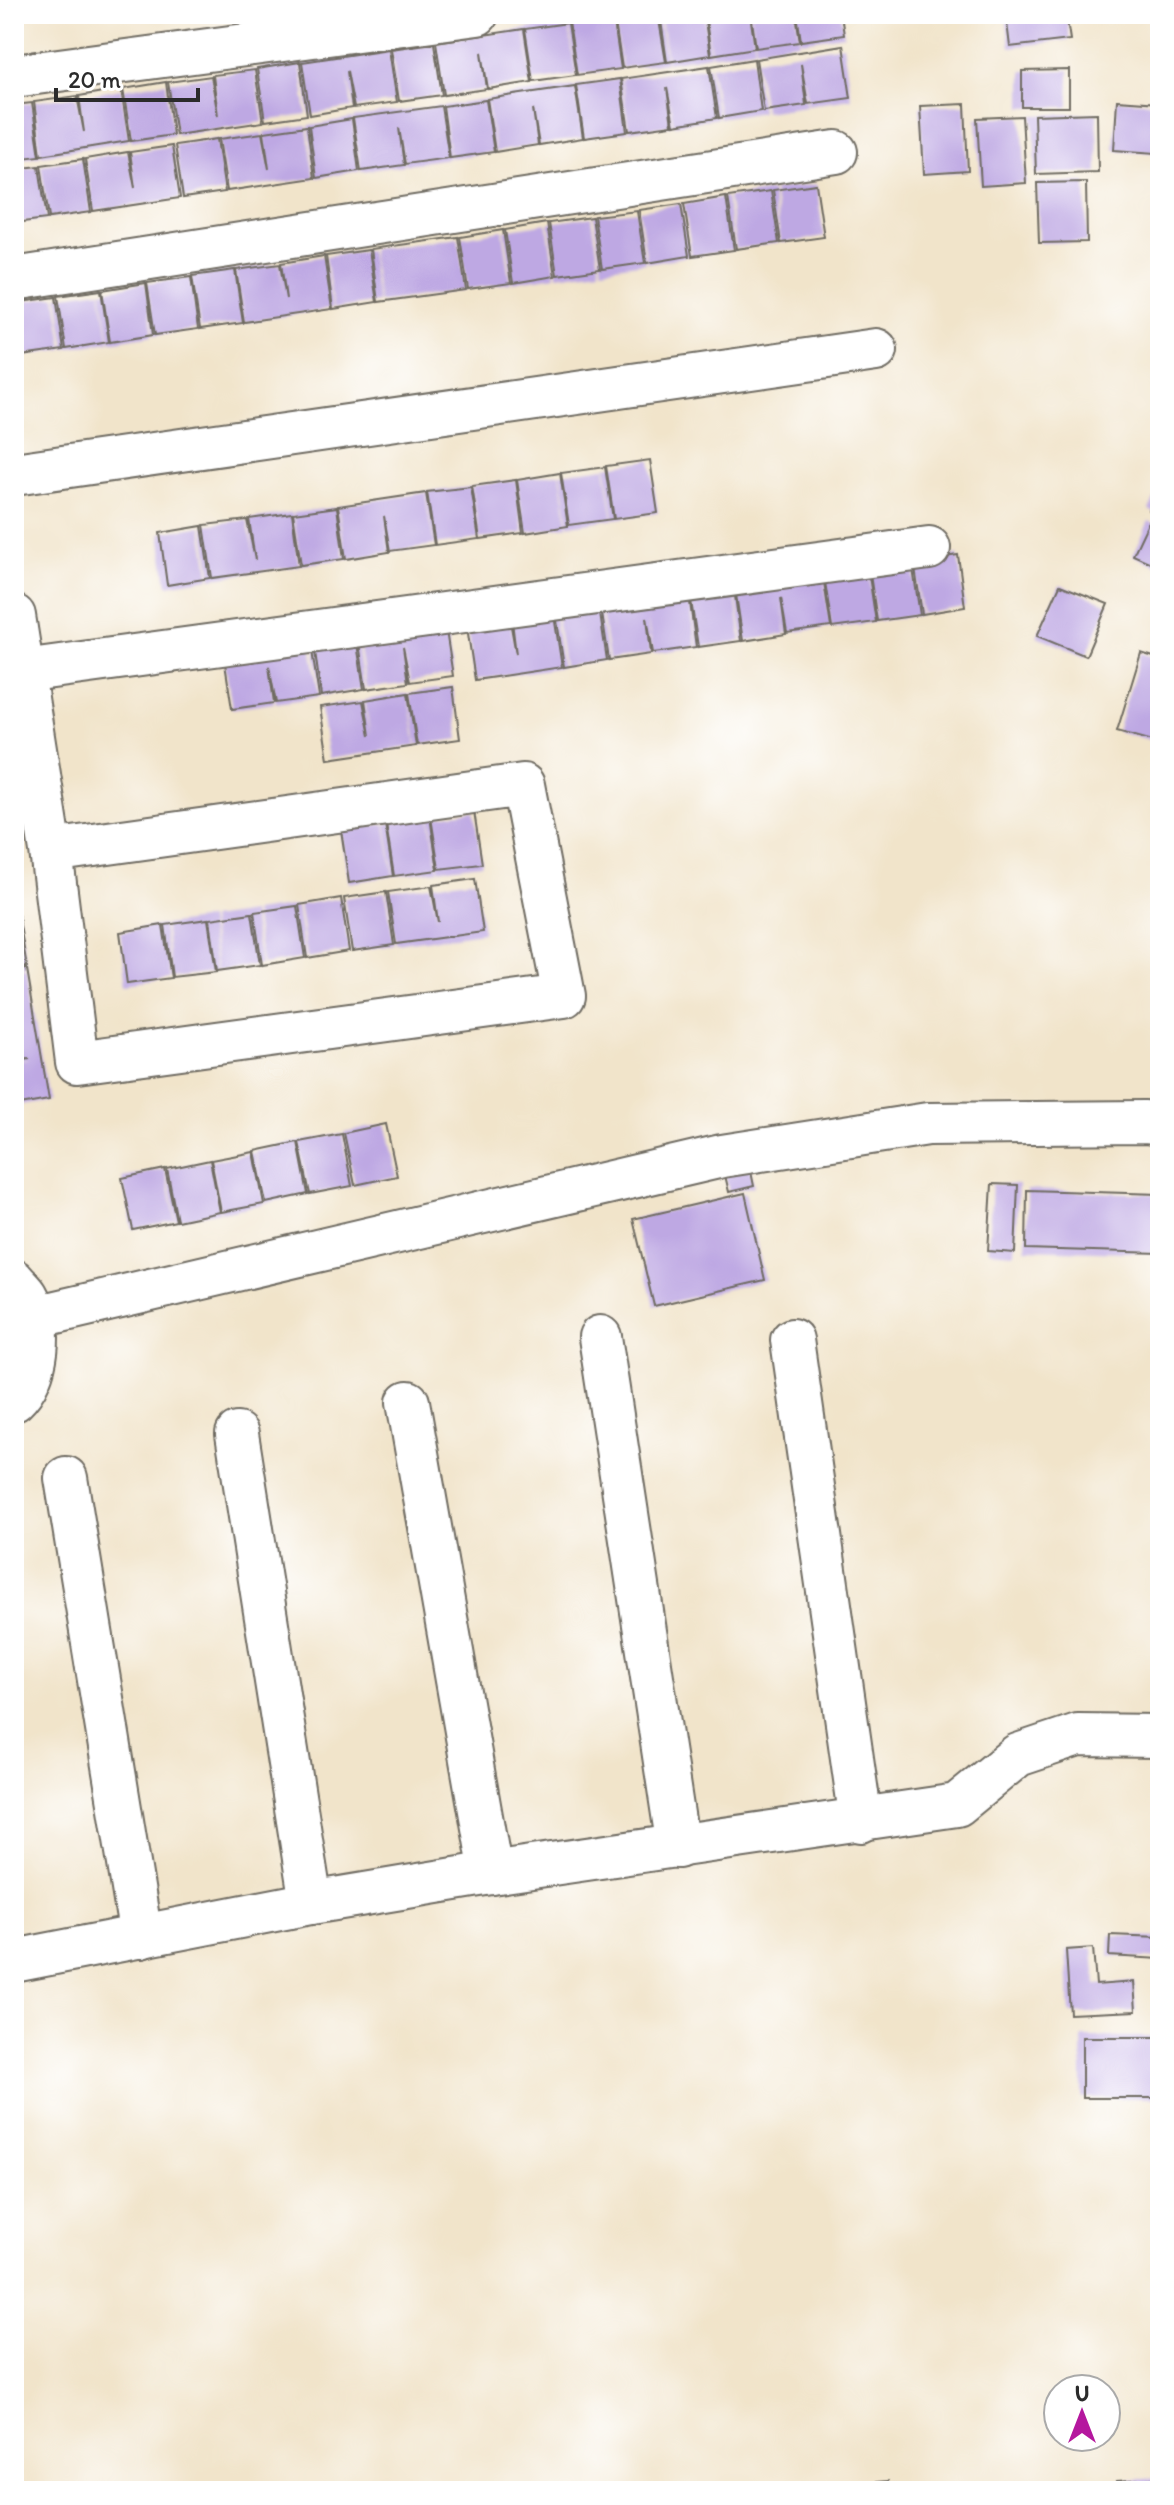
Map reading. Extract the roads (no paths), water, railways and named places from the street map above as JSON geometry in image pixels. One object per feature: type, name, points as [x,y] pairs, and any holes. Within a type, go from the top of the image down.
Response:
[{"type":"street","points":[[14,76],[477,14]]},
{"type":"street","points":[[14,279],[836,152]]},
{"type":"street","points":[[14,474],[876,350]]},
{"type":"street","points":[[23,671],[929,548]]},
{"type":"street","points":[[14,616],[51,851],[77,1062],[564,996],[523,785],[51,851]]},
{"type":"street","points":[[35,1317],[722,1156],[928,1124],[1160,1124]]},
{"type":"street","points":[[14,1281],[26,1295],[35,1317],[35,1364],[14,1400]]},
{"type":"street","points":[[600,1337],[678,1847]]},
{"type":"street","points":[[792,1340],[861,1821]]},
{"type":"street","points":[[408,1402],[491,1873]]},
{"type":"street","points":[[237,1434],[311,1903]]},
{"type":"street","points":[[66,1478],[141,1937]]},
{"type":"street","points":[[14,1961],[311,1903],[491,1873],[957,1805],[1018,1755],[1078,1735],[1160,1736]]}]
